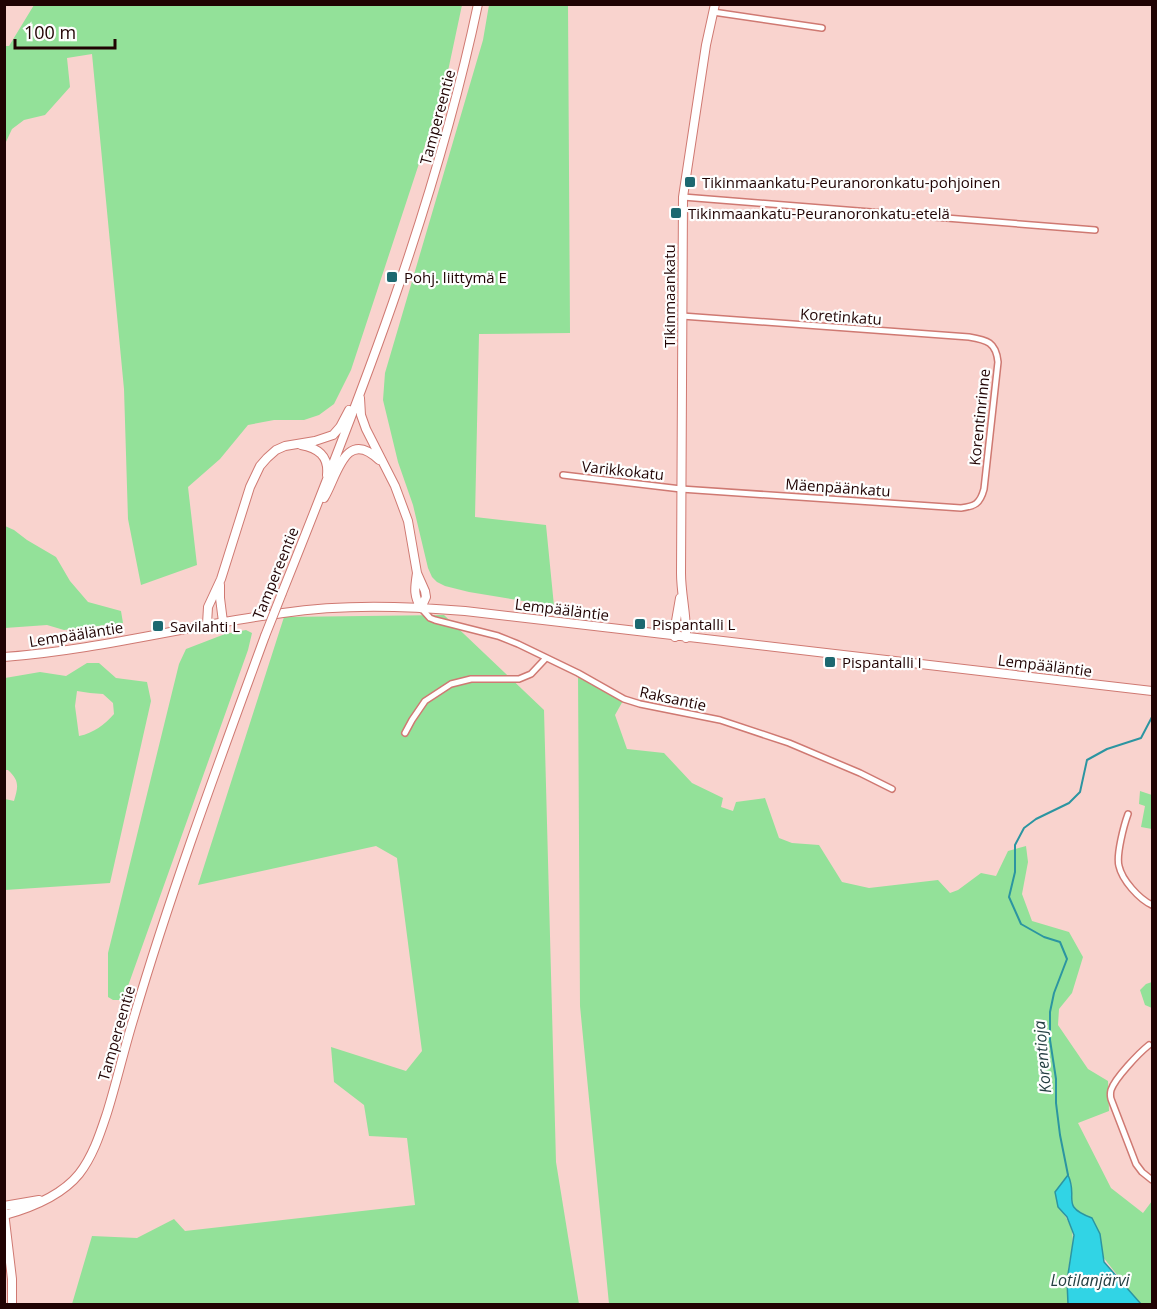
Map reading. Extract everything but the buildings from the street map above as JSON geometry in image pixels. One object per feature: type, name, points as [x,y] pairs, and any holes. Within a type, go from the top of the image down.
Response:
[{"type":"main road","name":"Tampereentie","points":[[5,1214],[30,1207],[66,1188],[79,1174],[99,1138],[134,1018],[195,827],[265,636],[360,394],[404,271],[453,111],[478,4]]},
{"type":"main road","name":"Tikinmaankatu","points":[[686,638],[681,591],[683,197],[706,45],[714,8]]},
{"type":"main road","points":[[207,624],[208,607],[221,579],[250,486],[260,466],[276,450],[285,446],[323,439],[336,432],[344,422],[365,380]]},
{"type":"main road","points":[[360,394],[363,421],[390,473],[408,521],[417,573],[426,597],[420,608]]},
{"type":"main road","points":[[295,444],[314,449],[322,454],[328,466],[326,482]]},
{"type":"main road","points":[[313,514],[328,491],[340,463],[351,452],[366,450],[373,454],[390,473]]},
{"type":"main road","points":[[221,579],[220,598],[223,622]]},
{"type":"main road","name":"Tikinmaankatu","points":[[675,637],[681,591]]},
{"type":"main road","name":"Lempääläntie","points":[[4,657],[90,646],[286,612],[387,606],[477,613],[1152,691]]},
{"type":"main road","name":"Tampereentie","points":[[4,1206],[44,1200]]},
{"type":"main road","points":[[5,1214],[12,1279],[12,1305]]},
{"type":"street","points":[[714,8],[822,28]]},
{"type":"street","points":[[683,197],[1095,230]]},
{"type":"street","name":"Koretinkatu","points":[[682,316],[969,337],[982,339],[995,347]]},
{"type":"street","name":"Korentinrinne","points":[[984,489],[998,362],[995,347]]},
{"type":"street","name":"Varikkokatu","points":[[563,476],[681,489]]},
{"type":"street","name":"Mäenpäänkatu","points":[[681,489],[961,508],[977,503],[984,489]]},
{"type":"street","name":"Raksantie","points":[[420,608],[435,620],[498,636],[518,644],[578,673],[624,699],[720,720],[789,743],[861,773],[892,789]]},
{"type":"street","points":[[405,733],[425,701],[451,684],[471,679],[519,679],[531,674],[546,658]]},
{"type":"street","points":[[1128,814],[1118,865],[1133,891],[1152,905]]},
{"type":"street","points":[[1149,1045],[1117,1079],[1112,1087],[1110,1099],[1136,1164],[1152,1180]]},
{"type":"green space","points":[[34,5],[462,5],[448,71],[434,118],[351,370],[334,404],[319,415],[304,420],[274,420],[248,425],[220,459],[188,487],[197,565],[141,585],[128,519],[124,389],[92,54],[67,58],[70,87],[45,115],[24,120],[12,129],[5,144],[5,46],[9,46]]},
{"type":"green space","points":[[489,5],[568,5],[570,333],[479,334],[475,517],[546,525],[554,606],[469,592],[445,586],[432,577],[413,505],[398,462],[383,400],[385,373],[483,40]]},
{"type":"green space","points":[[5,526],[56,557],[70,581],[88,602],[121,611],[123,623],[64,630],[47,625],[5,628]]},
{"type":"green space","points":[[444,615],[544,710],[556,1162],[579,1304],[72,1304],[92,1236],[137,1238],[174,1219],[185,1231],[415,1205],[407,1138],[369,1136],[364,1105],[334,1082],[331,1047],[406,1071],[422,1051],[397,858],[376,846],[198,885],[284,617]]},
{"type":"green space","points":[[246,630],[252,633],[248,650],[123,1000],[113,1000],[108,997],[108,953],[179,664],[186,649],[225,634]]},
{"type":"green space","points":[[87,663],[99,663],[116,678],[147,682],[151,701],[110,883],[5,890],[5,799],[14,801],[17,788],[15,778],[8,770],[5,770],[5,678],[40,672],[66,676]],"holes":[[[77,691],[103,694],[113,703],[114,714],[98,728],[79,736],[75,706]]]},
{"type":"green space","points":[[578,673],[624,699],[615,715],[627,749],[664,753],[692,783],[723,798],[721,807],[733,811],[736,802],[765,798],[779,838],[792,843],[819,845],[842,882],[869,888],[938,880],[950,893],[958,890],[981,873],[996,876],[1008,851],[1026,846],[1028,862],[1022,894],[1032,921],[1069,932],[1083,957],[1072,993],[1059,1009],[1058,1025],[1088,1069],[1108,1081],[1109,1111],[1078,1123],[1111,1188],[1143,1213],[1152,1201],[1152,1304],[1140,1304],[1103,1257],[1100,1234],[1072,1204],[1071,1181],[1058,1207],[1070,1225],[1073,1240],[1069,1264],[1068,1304],[609,1304],[580,1006]]},
{"type":"green space","points":[[1140,791],[1152,795],[1152,829],[1141,827],[1145,806],[1139,804]]},
{"type":"green space","points":[[1152,982],[1152,1008],[1145,1005],[1140,990]]},
{"type":"water","name":"Lotilanjärvi","points":[[1068,1175],[1073,1205],[1082,1214],[1092,1218],[1100,1234],[1104,1262],[1141,1304],[1068,1304],[1067,1281],[1074,1235],[1067,1217],[1058,1207],[1055,1192]]},
{"type":"waterway","name":"Korentioja","points":[[1068,1175],[1060,1135],[1056,1079],[1050,1040],[1050,1012],[1054,993],[1067,959],[1060,942],[1044,937],[1021,924],[1009,897],[1015,872],[1015,845],[1024,828],[1036,819],[1069,803],[1080,792],[1087,760],[1107,749],[1141,738],[1152,717]]},
{"type":"place","name":"Tikinmaankatu-Peuranoronkatu-pohjoinen","points":[[690,182]]},
{"type":"place","name":"Tikinmaankatu-Peuranoronkatu-etelä","points":[[676,213]]},
{"type":"place","name":"Pohj. liittymä E","points":[[392,277]]},
{"type":"place","name":"Pispantalli L","points":[[640,624]]},
{"type":"place","name":"Savilahti L","points":[[158,626]]},
{"type":"place","name":"Pispantalli I","points":[[830,662]]}]
